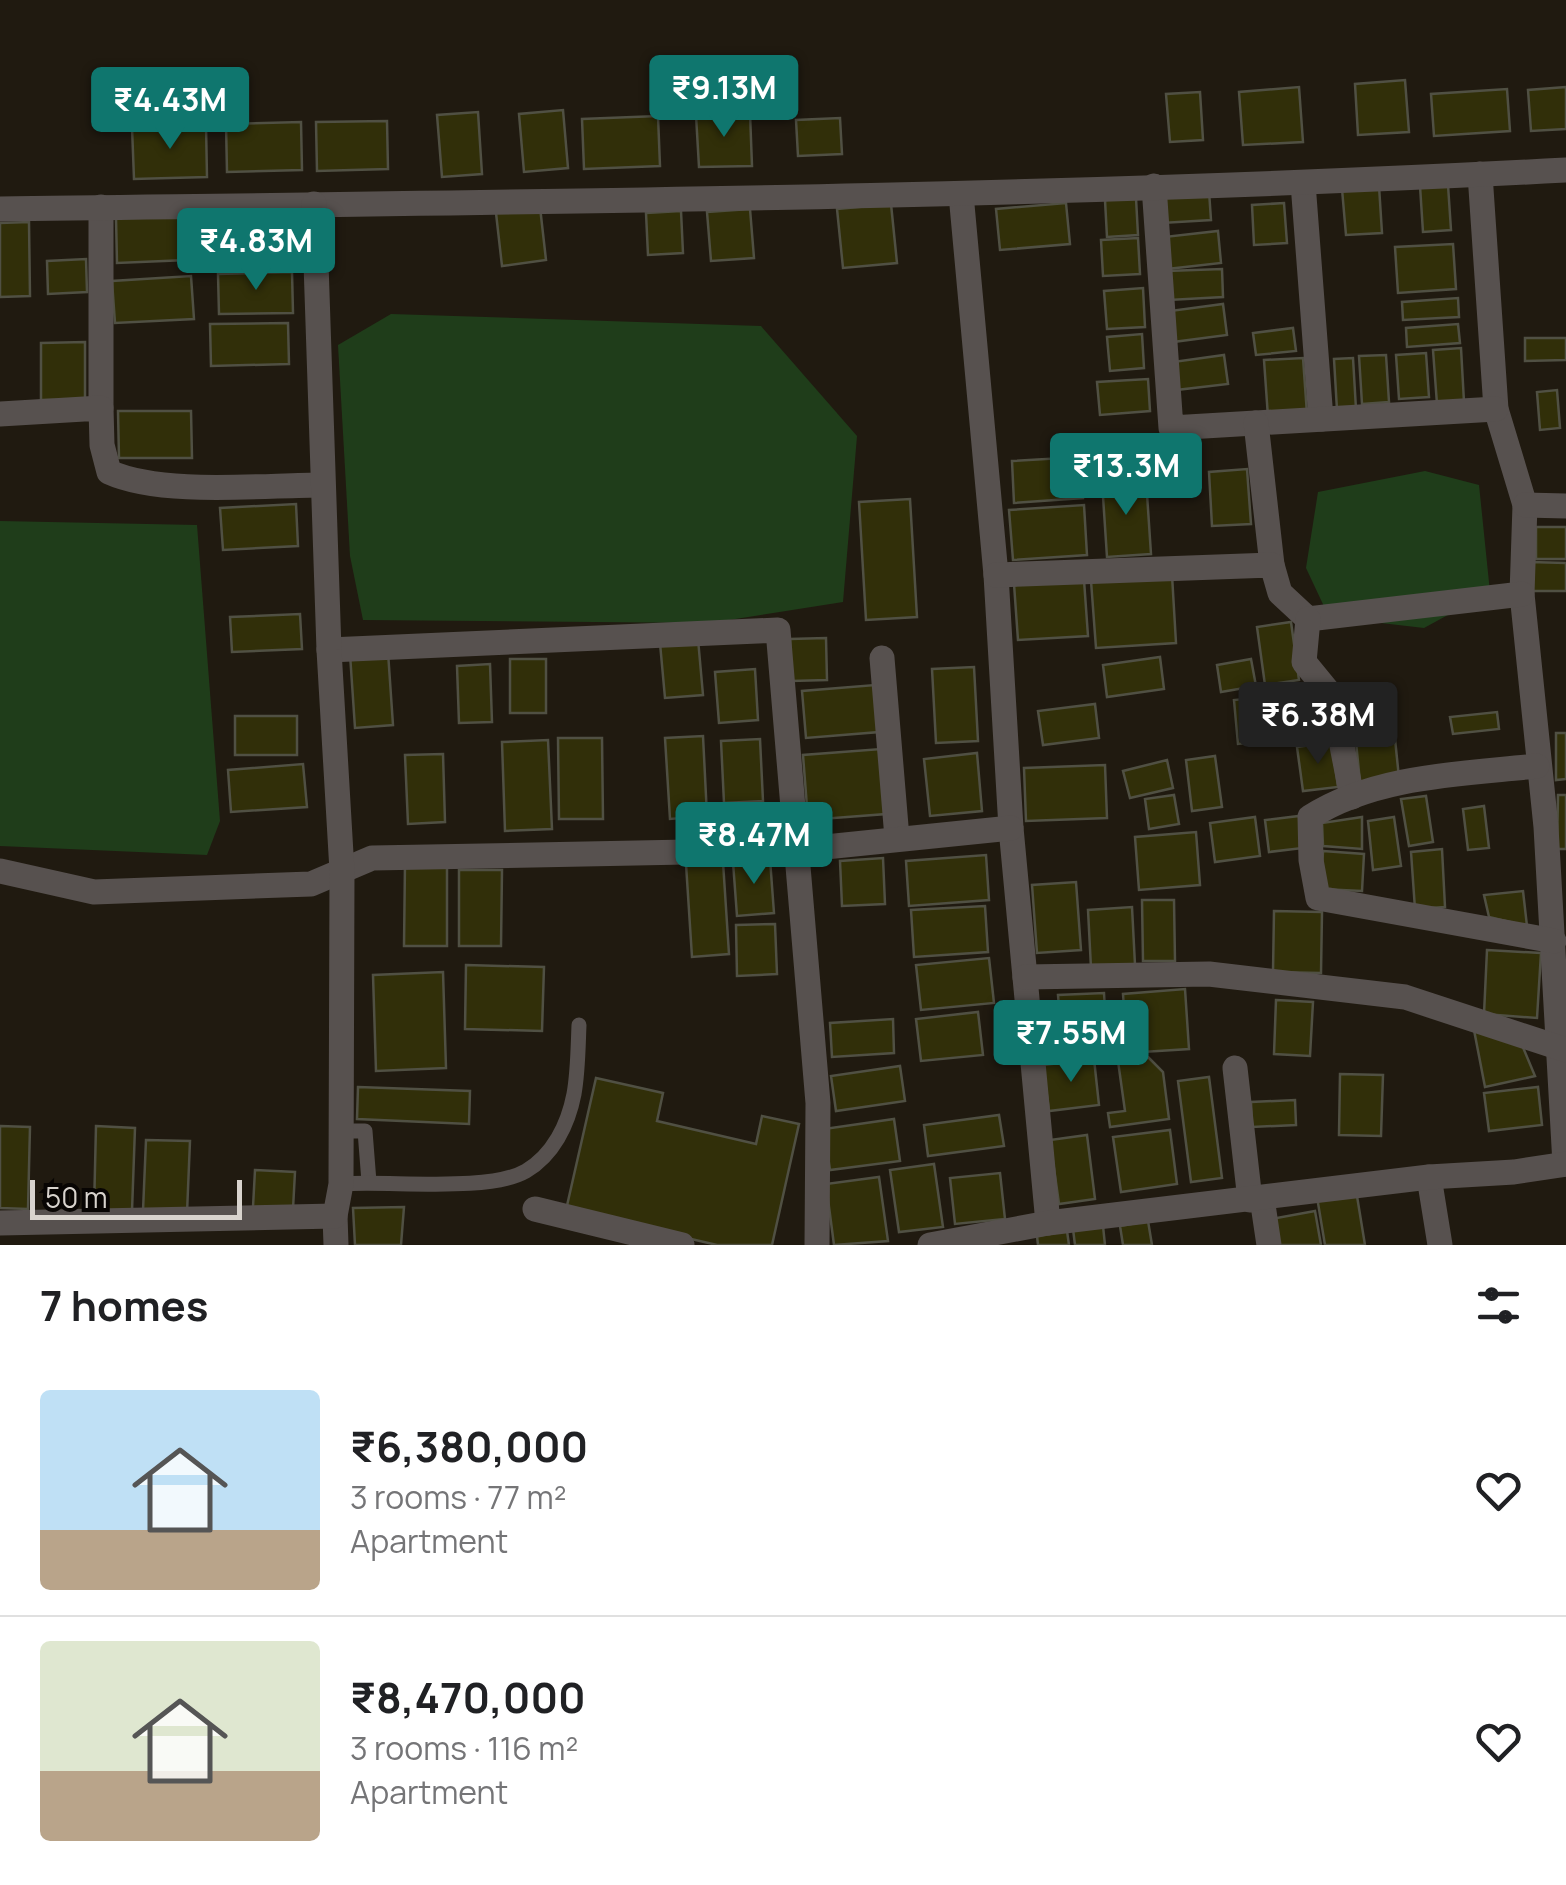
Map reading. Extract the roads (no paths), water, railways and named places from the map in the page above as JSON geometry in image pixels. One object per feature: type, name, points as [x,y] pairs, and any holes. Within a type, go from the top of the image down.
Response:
[{"type":"street","points":[[0,209],[961,194],[1566,170]]},
{"type":"street","points":[[930,1245],[1048,1223],[1565,1164],[1563,1050],[1546,827],[1522,594],[1525,505],[1496,408],[1480,174]]},
{"type":"street","points":[[1302,183],[1321,419]]},
{"type":"street","points":[[1154,186],[1171,428],[1496,408]]},
{"type":"street","points":[[961,194],[996,575],[1011,828],[1048,1223]]},
{"type":"street","points":[[314,204],[322,485],[342,871],[341,1184],[335,1216],[336,1245]]},
{"type":"street","points":[[101,208],[102,446],[109,472],[128,480],[178,486],[322,485]]},
{"type":"street","points":[[0,414],[101,408]]},
{"type":"street","points":[[1256,423],[1272,565],[1280,594],[1308,619],[1522,594]]},
{"type":"street","points":[[1525,505],[1566,506]]},
{"type":"street","points":[[996,575],[1272,565]]},
{"type":"street","points":[[1308,619],[1304,662],[1340,706],[1342,746],[1352,797]]},
{"type":"street","points":[[329,650],[778,630],[818,1103],[817,1245]]},
{"type":"street","points":[[882,658],[897,838]]},
{"type":"street","points":[[1538,766],[1418,778],[1333,802],[1310,817],[1311,860],[1318,898],[1554,942]]},
{"type":"street","points":[[0,871],[94,892],[311,884],[372,858],[796,850],[1011,828]]},
{"type":"street","points":[[1025,977],[1209,974],[1405,997],[1563,1050]]},
{"type":"street","points":[[1235,1068],[1256,1199],[1269,1245]]},
{"type":"street","points":[[1429,1177],[1440,1245]]},
{"type":"street","points":[[535,1209],[682,1245]]},
{"type":"street","points":[[0,1223],[130,1233],[335,1216]]},
{"type":"lane","points":[[341,1184],[491,1182],[525,1172],[555,1146],[568,1115],[574,1093],[579,1025]]},
{"type":"lane","points":[[341,1131],[366,1132],[369,1182]]}]
